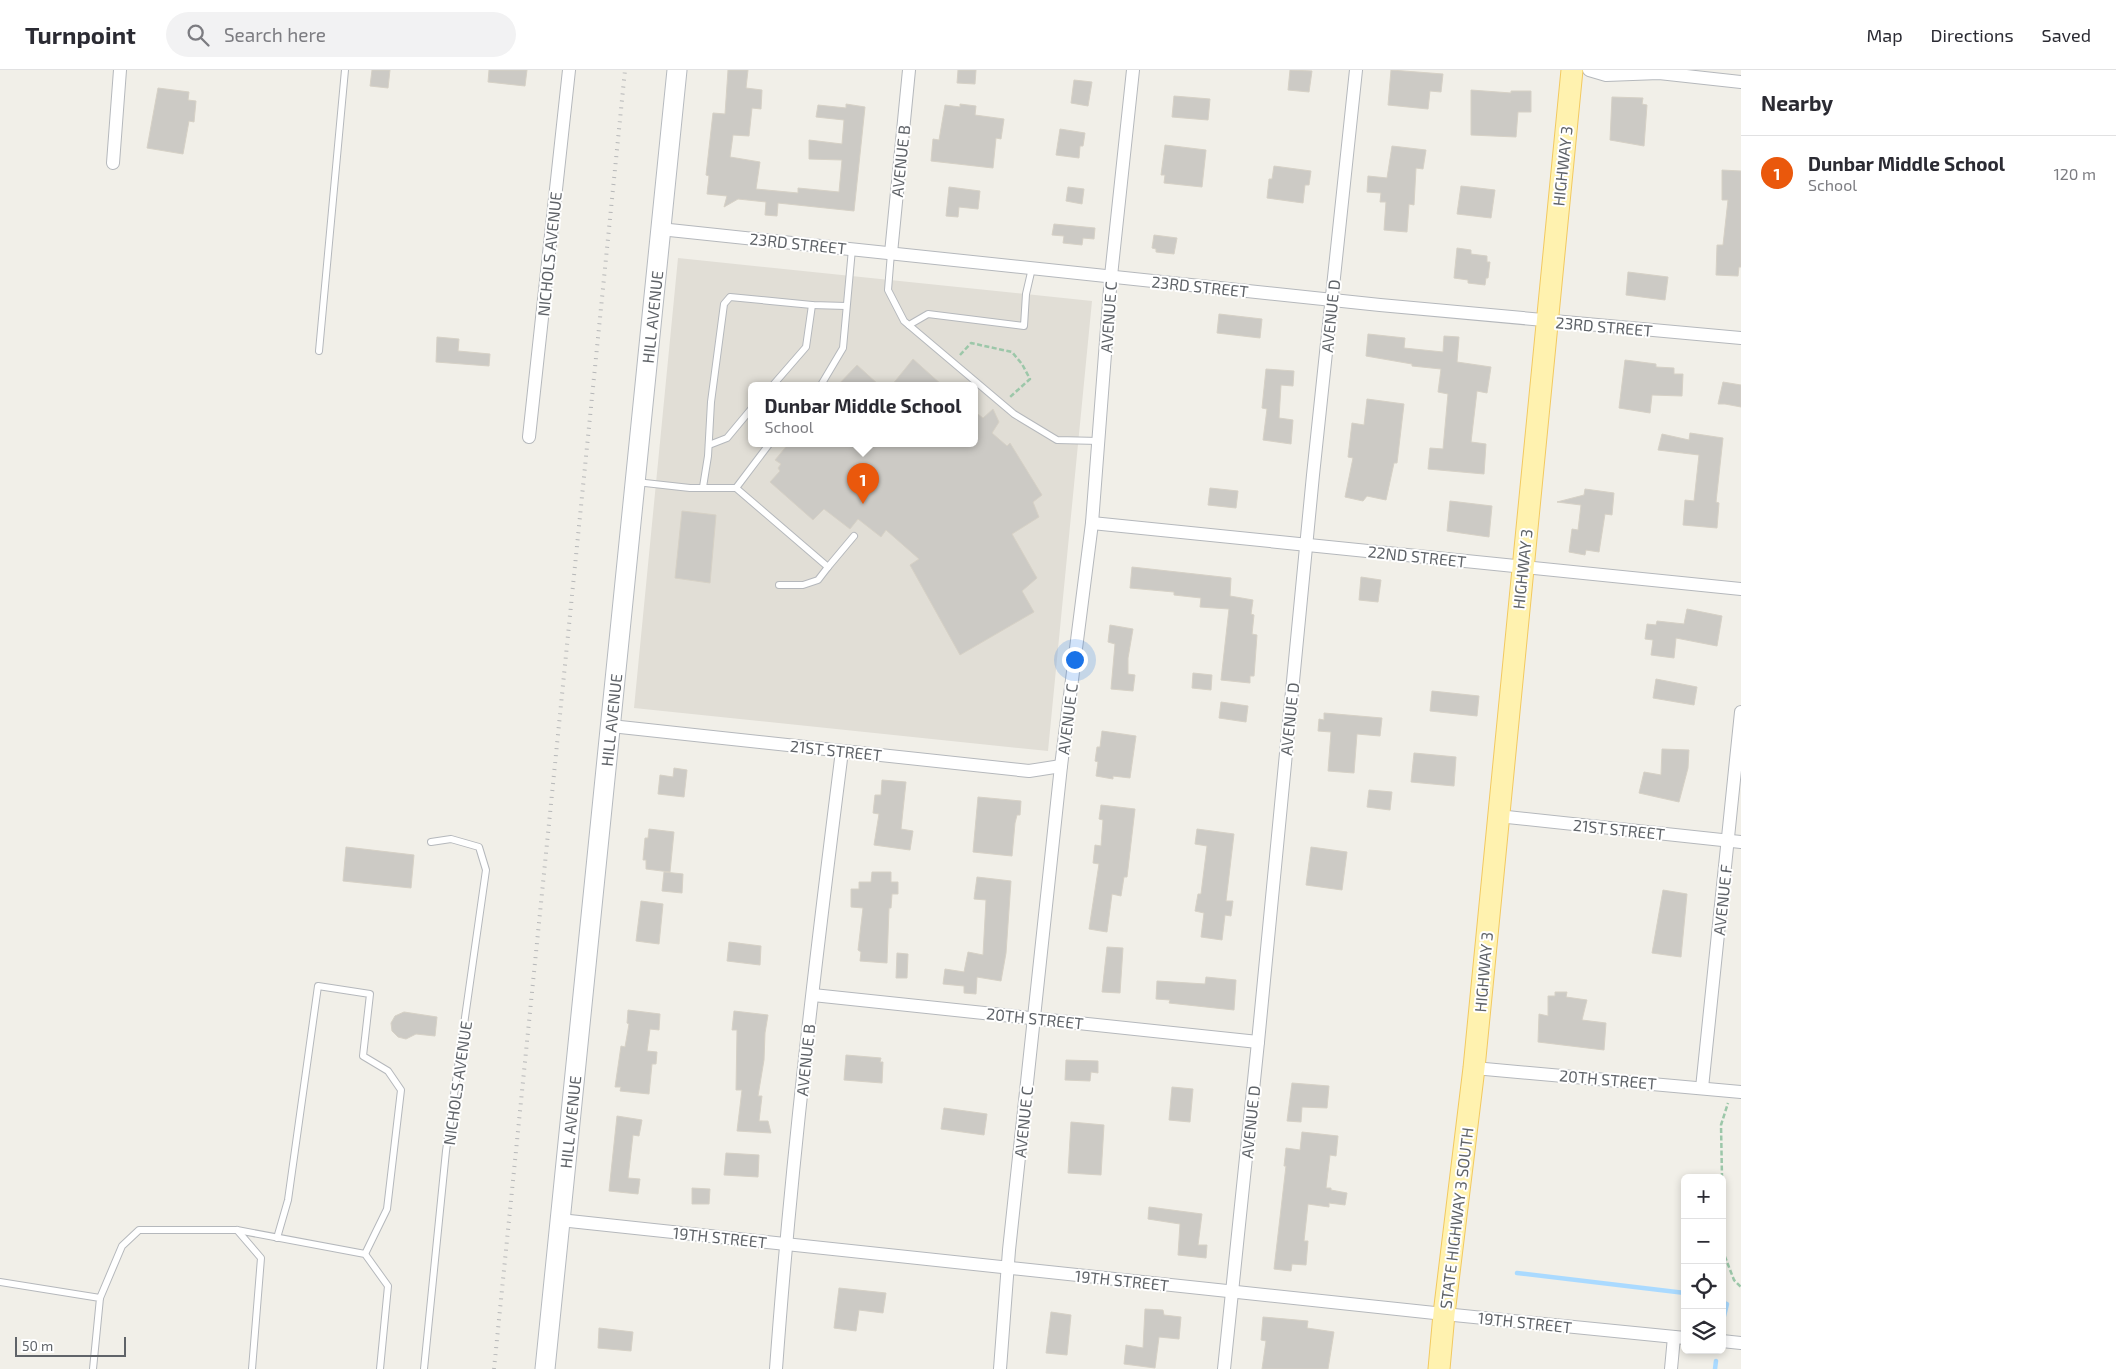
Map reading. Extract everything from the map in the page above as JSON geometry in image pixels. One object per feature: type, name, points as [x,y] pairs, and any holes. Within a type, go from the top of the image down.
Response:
[{"type":"main road","name":"HIGHWAY 3","points":[[1474,1068],[1572,70]]},
{"type":"main road","name":"STATE HIGHWAY 3 SOUTH","points":[[1439,1369],[1474,1068]]},
{"type":"street","points":[[112,163],[120,70]]},
{"type":"street","name":"NICHOLS AVENUE","points":[[529,437],[569,70]]},
{"type":"street","name":"HILL AVENUE","points":[[545,1369],[677,70]]},
{"type":"street","name":"AVENUE B","points":[[891,253],[909,70]]},
{"type":"street","name":"AVENUE C","points":[[1000,1369],[1008,1267],[1061,766],[1092,523],[1111,276],[1133,70]]},
{"type":"street","name":"AVENUE D","points":[[1224,1369],[1306,545],[1356,70]]},
{"type":"street","points":[[1589,70],[1606,75],[1659,74],[1741,82]]},
{"type":"street","name":"23RD STREET","points":[[660,229],[1332,300],[1741,338]]},
{"type":"street","name":"22ND STREET","points":[[1092,523],[1741,589]]},
{"type":"street","name":"AVENUE F","points":[[1702,1088],[1735,841],[1741,712]]},
{"type":"street","name":"21ST STREET","points":[[611,726],[1029,771],[1061,766]]},
{"type":"street","name":"AVENUE B","points":[[776,1369],[785,1244],[842,751]]},
{"type":"street","name":"21ST STREET","points":[[1498,816],[1735,841]]},
{"type":"street","name":"20TH STREET","points":[[813,995],[1258,1042]]},
{"type":"street","name":"20TH STREET","points":[[1474,1068],[1736,1091]]},
{"type":"street","name":"19TH STREET","points":[[560,1220],[1444,1314],[1679,1337]]},
{"type":"street","points":[[1671,1369],[1679,1337]]},
{"type":"street","points":[[1726,1341],[1741,1343]]},
{"type":"lane","points":[[319,351],[345,70]]},
{"type":"lane","points":[[823,382],[843,348],[852,249]]},
{"type":"lane","points":[[891,253],[888,290],[904,321],[977,382]]},
{"type":"lane","points":[[909,325],[928,314],[1024,326],[1026,294],[1032,268]]},
{"type":"lane","points":[[703,487],[709,445],[711,402],[724,304],[730,296],[846,306]]},
{"type":"lane","points":[[776,382],[806,347],[812,304]]},
{"type":"lane","points":[[978,383],[1014,414],[1057,440],[1099,441]]},
{"type":"lane","points":[[709,445],[727,438],[748,413]]},
{"type":"lane","points":[[736,488],[767,447]]},
{"type":"lane","points":[[635,482],[736,488],[828,567]]},
{"type":"lane","points":[[779,585],[803,585],[818,580],[854,536]]},
{"type":"lane","name":"NICHOLS AVENUE","points":[[424,1369],[446,1150],[486,870],[479,847],[451,839],[431,842]]},
{"type":"lane","points":[[277,1238],[288,1200],[318,986],[370,994],[363,1056],[388,1071],[401,1090],[387,1209],[365,1254]]},
{"type":"lane","points":[[93,1369],[100,1298],[122,1246],[139,1230],[236,1230],[365,1254],[388,1286],[380,1369]]},
{"type":"lane","points":[[236,1230],[262,1258],[252,1369]]},
{"type":"lane","points":[[0,1282],[100,1298]]},
{"type":"path","points":[[954,363],[971,343],[1012,352],[1022,364],[1030,379],[1003,404]]},
{"type":"path","points":[[1722,1174],[1721,1124],[1736,1091]]},
{"type":"path","points":[[1726,1260],[1734,1280],[1741,1287]]},
{"type":"shaded area","points":[[678,258],[1092,301],[1048,751],[634,708]]},
{"type":"building","points":[[372,70],[390,70],[388,88],[370,86]]},
{"type":"building","points":[[489,70],[527,70],[525,86],[488,82]]},
{"type":"building","points":[[728,70],[748,70],[746,88],[762,90],[761,109],[752,108],[749,136],[733,135],[730,157],[760,162],[756,189],[798,193],[798,188],[839,192],[842,160],[809,159],[809,140],[842,144],[844,120],[816,117],[818,105],[846,108],[846,104],[865,107],[854,211],[778,203],[777,216],[765,215],[766,202],[738,199],[724,207],[727,196],[707,194],[709,176],[706,175],[713,113],[725,114]]},
{"type":"building","points":[[958,70],[976,70],[975,84],[957,83]]},
{"type":"building","points":[[1290,70],[1312,71],[1309,92],[1288,90]]},
{"type":"building","points":[[1391,70],[1443,74],[1441,92],[1430,91],[1428,109],[1388,105]]},
{"type":"building","points":[[1074,80],[1092,82],[1088,106],[1071,103]]},
{"type":"building","points":[[158,88],[189,92],[188,100],[196,101],[194,122],[189,121],[183,154],[147,148]]},
{"type":"building","points":[[1471,90],[1511,93],[1511,91],[1531,91],[1531,112],[1518,112],[1516,137],[1471,135]]},
{"type":"building","points":[[1174,96],[1210,99],[1208,120],[1172,117]]},
{"type":"building","points":[[1612,97],[1643,98],[1642,104],[1647,105],[1644,146],[1610,140]]},
{"type":"building","points":[[960,104],[976,106],[975,115],[1004,119],[1001,139],[996,138],[993,168],[931,161],[933,139],[939,140],[945,105],[960,107]]},
{"type":"building","points":[[1060,129],[1085,133],[1083,146],[1080,146],[1079,158],[1056,155]]},
{"type":"building","points":[[1165,145],[1206,150],[1202,187],[1164,183],[1165,175],[1161,175]]},
{"type":"building","points":[[1392,146],[1426,150],[1423,169],[1416,168],[1414,205],[1409,204],[1407,232],[1384,230],[1386,202],[1380,202],[1381,193],[1367,192],[1368,176],[1387,178]]},
{"type":"building","points":[[1274,166],[1311,171],[1309,185],[1305,185],[1303,203],[1267,198],[1269,179],[1272,179]]},
{"type":"building","points":[[1722,170],[1741,171],[1741,267],[1739,267],[1738,276],[1716,275],[1717,245],[1723,245],[1728,200],[1722,200]]},
{"type":"building","points":[[1461,186],[1495,190],[1491,218],[1457,214]]},
{"type":"building","points":[[949,187],[980,191],[978,209],[959,207],[958,217],[946,216]]},
{"type":"building","points":[[1068,187],[1084,189],[1082,204],[1066,201]]},
{"type":"building","points":[[1054,224],[1095,228],[1094,239],[1083,238],[1082,245],[1063,243],[1064,236],[1052,235]]},
{"type":"building","points":[[1154,235],[1177,238],[1174,254],[1156,252],[1156,249],[1152,248]]},
{"type":"building","points":[[1457,248],[1471,250],[1471,254],[1487,256],[1487,262],[1490,262],[1485,285],[1468,283],[1468,280],[1454,278]]},
{"type":"building","points":[[1628,272],[1668,277],[1665,300],[1626,295]]},
{"type":"building","points":[[1219,314],[1262,319],[1260,338],[1217,333]]},
{"type":"building","points":[[1368,334],[1405,338],[1404,348],[1443,352],[1444,336],[1459,337],[1457,362],[1491,367],[1487,393],[1477,391],[1471,442],[1486,444],[1484,474],[1428,469],[1430,448],[1443,449],[1448,394],[1438,392],[1441,369],[1412,366],[1412,364],[1366,356]]},
{"type":"building","points":[[437,337],[459,339],[458,351],[490,354],[489,366],[436,362]]},
{"type":"building","points":[[913,359],[939,382],[894,382]]},
{"type":"building","points":[[1625,360],[1656,364],[1656,367],[1674,368],[1674,374],[1683,374],[1682,396],[1652,395],[1650,413],[1619,408]]},
{"type":"building","points":[[857,365],[876,382],[841,382]]},
{"type":"building","points":[[1266,369],[1294,371],[1293,386],[1281,385],[1279,418],[1293,420],[1291,444],[1263,440],[1267,409],[1262,408]]},
{"type":"building","points":[[1723,382],[1741,385],[1741,407],[1718,404]]},
{"type":"building","points":[[1367,399],[1404,404],[1397,463],[1394,463],[1386,500],[1367,496],[1363,501],[1345,497],[1353,458],[1348,457],[1352,423],[1364,425]]},
{"type":"building","points":[[993,409],[999,422],[992,433],[1007,446],[1010,443],[1042,495],[1033,502],[1039,517],[1012,534],[1037,578],[1022,591],[1034,612],[960,655],[910,565],[919,559],[886,530],[881,537],[858,519],[850,529],[824,509],[813,520],[770,482],[780,471],[778,468],[781,464],[775,460],[786,447],[978,447],[978,414],[983,418]]},
{"type":"building","points":[[1690,433],[1723,438],[1716,502],[1719,503],[1717,528],[1683,525],[1685,500],[1694,501],[1699,455],[1658,450],[1662,434],[1689,440]]},
{"type":"building","points":[[1210,488],[1238,491],[1236,508],[1208,505]]},
{"type":"building","points":[[1585,489],[1614,493],[1612,515],[1605,514],[1599,552],[1586,550],[1585,555],[1569,552],[1572,529],[1578,530],[1581,505],[1557,502],[1584,495]]},
{"type":"building","points":[[1450,501],[1492,506],[1489,537],[1447,531]]},
{"type":"building","points":[[682,511],[716,515],[710,583],[675,578]]},
{"type":"building","points":[[1132,567],[1231,578],[1230,596],[1253,600],[1251,614],[1254,615],[1252,634],[1257,635],[1254,676],[1250,676],[1250,683],[1221,680],[1229,609],[1200,607],[1201,598],[1174,595],[1174,592],[1130,588]]},
{"type":"building","points":[[1361,577],[1381,580],[1378,602],[1359,600]]},
{"type":"building","points":[[1687,609],[1722,616],[1717,646],[1676,638],[1674,658],[1651,655],[1653,640],[1645,639],[1647,624],[1656,625],[1657,621],[1684,624]]},
{"type":"building","points":[[1110,625],[1133,629],[1128,658],[1128,674],[1135,675],[1133,691],[1111,689],[1115,644],[1108,642]]},
{"type":"building","points":[[1193,673],[1212,675],[1211,690],[1192,688]]},
{"type":"building","points":[[1656,679],[1697,687],[1694,705],[1653,698]]},
{"type":"building","points":[[1432,691],[1479,696],[1477,716],[1430,711]]},
{"type":"building","points":[[1221,702],[1248,706],[1246,722],[1219,718]]},
{"type":"building","points":[[1324,713],[1382,718],[1380,736],[1357,734],[1354,773],[1328,771],[1331,732],[1318,731],[1319,719],[1324,720]]},
{"type":"building","points":[[1102,731],[1136,736],[1130,778],[1113,776],[1113,779],[1096,776],[1098,762],[1095,761],[1097,747],[1100,747]]},
{"type":"building","points":[[1662,749],[1689,750],[1688,768],[1679,802],[1639,793],[1644,772],[1661,775]]},
{"type":"building","points":[[1414,753],[1456,757],[1454,786],[1411,782]]},
{"type":"building","points":[[674,768],[687,770],[684,797],[658,794],[660,775],[673,777]]},
{"type":"building","points":[[882,780],[906,782],[901,829],[913,831],[910,850],[874,845],[879,814],[873,813],[875,795],[881,795]]},
{"type":"building","points":[[1369,790],[1392,792],[1390,810],[1367,807]]},
{"type":"building","points":[[978,797],[1021,801],[1020,815],[1017,815],[1015,823],[1012,856],[973,852]]},
{"type":"building","points":[[1101,805],[1135,809],[1127,877],[1124,877],[1121,896],[1112,894],[1107,932],[1089,929],[1099,864],[1093,863],[1095,845],[1101,846],[1103,820],[1099,819]]},
{"type":"building","points":[[649,829],[674,832],[670,872],[646,869],[646,860],[643,860],[645,838],[648,838]]},
{"type":"building","points":[[1197,829],[1234,834],[1226,901],[1233,901],[1231,916],[1225,915],[1222,940],[1201,937],[1204,913],[1195,911],[1198,894],[1201,894],[1207,846],[1195,844]]},
{"type":"building","points":[[346,847],[414,855],[411,888],[343,881]]},
{"type":"building","points":[[1311,847],[1347,852],[1342,890],[1306,885]]},
{"type":"building","points":[[664,872],[683,874],[682,893],[662,891]]},
{"type":"building","points":[[872,872],[891,872],[891,882],[898,882],[898,894],[892,894],[891,908],[889,908],[887,963],[860,961],[861,952],[858,950],[863,908],[851,907],[851,889],[859,889],[859,882],[871,882]]},
{"type":"building","points":[[977,877],[1011,881],[1006,953],[1001,981],[977,977],[976,994],[964,993],[964,986],[943,984],[945,969],[964,972],[968,952],[983,955],[986,900],[974,899]]},
{"type":"building","points":[[1663,890],[1687,894],[1681,957],[1652,953]]},
{"type":"building","points":[[641,901],[663,904],[659,944],[636,941]]},
{"type":"building","points":[[729,942],[761,946],[760,965],[727,961]]},
{"type":"building","points":[[1107,947],[1123,948],[1120,993],[1102,992]]},
{"type":"building","points":[[897,953],[908,954],[907,978],[896,978]]},
{"type":"building","points":[[1206,977],[1236,980],[1234,1010],[1169,1003],[1170,1000],[1156,999],[1157,981],[1205,984]]},
{"type":"building","points":[[1555,992],[1567,992],[1566,997],[1587,1000],[1582,1020],[1606,1023],[1604,1050],[1538,1042],[1539,1014],[1548,1016],[1548,996],[1555,996]]},
{"type":"building","points":[[628,1010],[660,1014],[659,1030],[650,1029],[647,1051],[657,1052],[656,1064],[652,1064],[649,1094],[620,1091],[621,1087],[615,1087],[621,1046],[625,1047],[629,1024],[627,1023]]},
{"type":"building","points":[[734,1011],[768,1015],[764,1060],[758,1096],[762,1096],[759,1121],[768,1121],[771,1133],[737,1131],[742,1090],[736,1090],[737,1030],[732,1030]]},
{"type":"building","points":[[404,1012],[437,1017],[435,1036],[416,1034],[406,1039],[398,1037],[392,1031],[391,1023],[395,1016]]},
{"type":"building","points":[[846,1055],[881,1058],[880,1062],[883,1062],[882,1083],[844,1080]]},
{"type":"building","points":[[1066,1060],[1098,1061],[1098,1073],[1091,1072],[1090,1081],[1065,1080]]},
{"type":"building","points":[[1292,1083],[1329,1086],[1327,1108],[1302,1107],[1301,1122],[1287,1121]]},
{"type":"building","points":[[1172,1087],[1193,1089],[1190,1122],[1169,1120]]},
{"type":"building","points":[[944,1108],[987,1114],[984,1135],[941,1129]]},
{"type":"building","points":[[617,1116],[642,1120],[639,1136],[633,1135],[628,1178],[640,1179],[638,1194],[609,1191]]},
{"type":"building","points":[[1071,1122],[1104,1125],[1101,1175],[1068,1173]]},
{"type":"building","points":[[1302,1132],[1338,1136],[1336,1156],[1330,1155],[1326,1188],[1347,1193],[1345,1205],[1329,1203],[1329,1207],[1308,1204],[1304,1241],[1308,1241],[1306,1265],[1292,1264],[1291,1271],[1274,1269],[1286,1166],[1284,1166],[1286,1148],[1300,1150]]},
{"type":"building","points":[[726,1153],[759,1155],[758,1177],[724,1175]]},
{"type":"building","points":[[692,1188],[710,1189],[709,1204],[692,1204]]},
{"type":"building","points":[[1149,1207],[1202,1214],[1198,1245],[1207,1245],[1206,1258],[1178,1255],[1180,1224],[1148,1219]]},
{"type":"building","points":[[839,1288],[886,1293],[883,1313],[859,1310],[856,1331],[834,1328]]},
{"type":"building","points":[[1145,1309],[1163,1310],[1164,1315],[1181,1317],[1179,1339],[1159,1337],[1155,1368],[1124,1364],[1126,1345],[1143,1348]]},
{"type":"building","points":[[1051,1312],[1071,1315],[1067,1355],[1046,1353]]},
{"type":"building","points":[[1263,1317],[1308,1321],[1307,1328],[1334,1332],[1328,1369],[1262,1369],[1266,1341],[1261,1340]]},
{"type":"building","points":[[599,1328],[633,1332],[631,1351],[598,1348]]},
{"type":"waterway","points":[[1517,1273],[1681,1293]]},
{"type":"waterway","points":[[1726,1304],[1726,1308]]},
{"type":"waterway","points":[[1715,1369],[1716,1361]]},
{"type":"railway","points":[[494,1369],[625,70]]},
{"type":"place","name":"Dunbar Middle School","points":[[863,504]]}]
